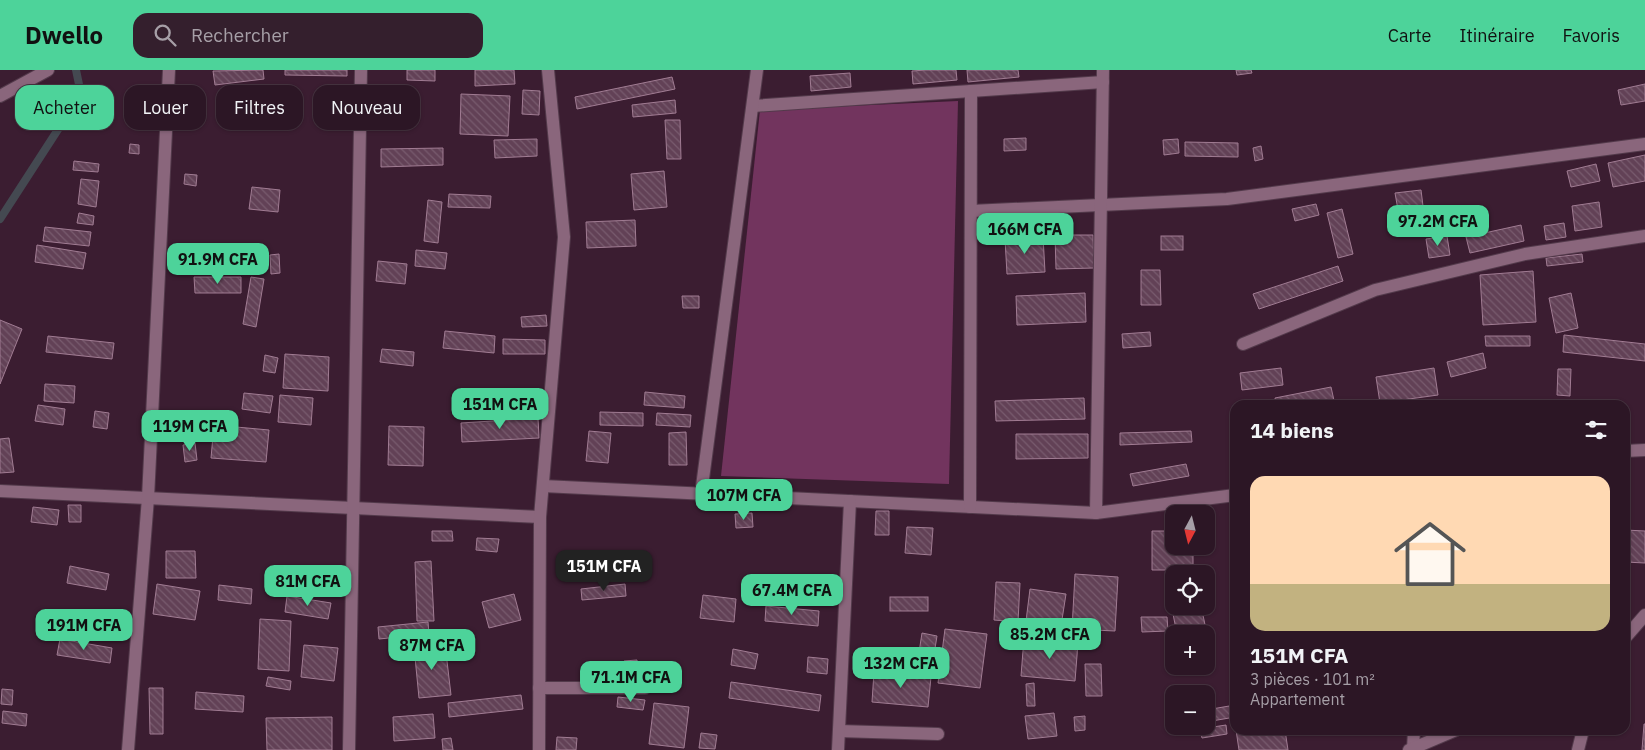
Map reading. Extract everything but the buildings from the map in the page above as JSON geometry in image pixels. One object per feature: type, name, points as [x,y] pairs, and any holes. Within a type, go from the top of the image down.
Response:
[{"type":"street","points":[[0,96],[48,70]]},
{"type":"street","points":[[128,750],[148,498],[169,70]]},
{"type":"street","points":[[349,750],[361,70]]},
{"type":"street","points":[[539,750],[540,517],[564,237],[548,70]]},
{"type":"street","points":[[701,494],[757,70]]},
{"type":"street","points":[[752,106],[971,91],[1103,76],[1096,513]]},
{"type":"street","points":[[970,507],[971,91]]},
{"type":"street","points":[[971,211],[1227,199],[1645,144]]},
{"type":"street","points":[[1243,344],[1375,290],[1524,254],[1645,236]]},
{"type":"street","points":[[1630,451],[1645,450]]},
{"type":"street","points":[[543,486],[1096,513],[1230,496]]},
{"type":"street","points":[[0,491],[540,517]]},
{"type":"street","points":[[838,750],[850,501]]},
{"type":"street","points":[[1630,632],[1645,615]]},
{"type":"street","points":[[539,688],[644,688]]},
{"type":"street","points":[[839,731],[938,734]]},
{"type":"street","points":[[1411,749],[1413,735]]},
{"type":"street","points":[[1411,749],[1444,735]]},
{"type":"street","points":[[1578,750],[1582,735]]},
{"type":"shaded area","points":[[958,101],[949,484],[721,476],[760,110]]},
{"type":"waterway","points":[[0,219],[81,94],[76,70]]}]
